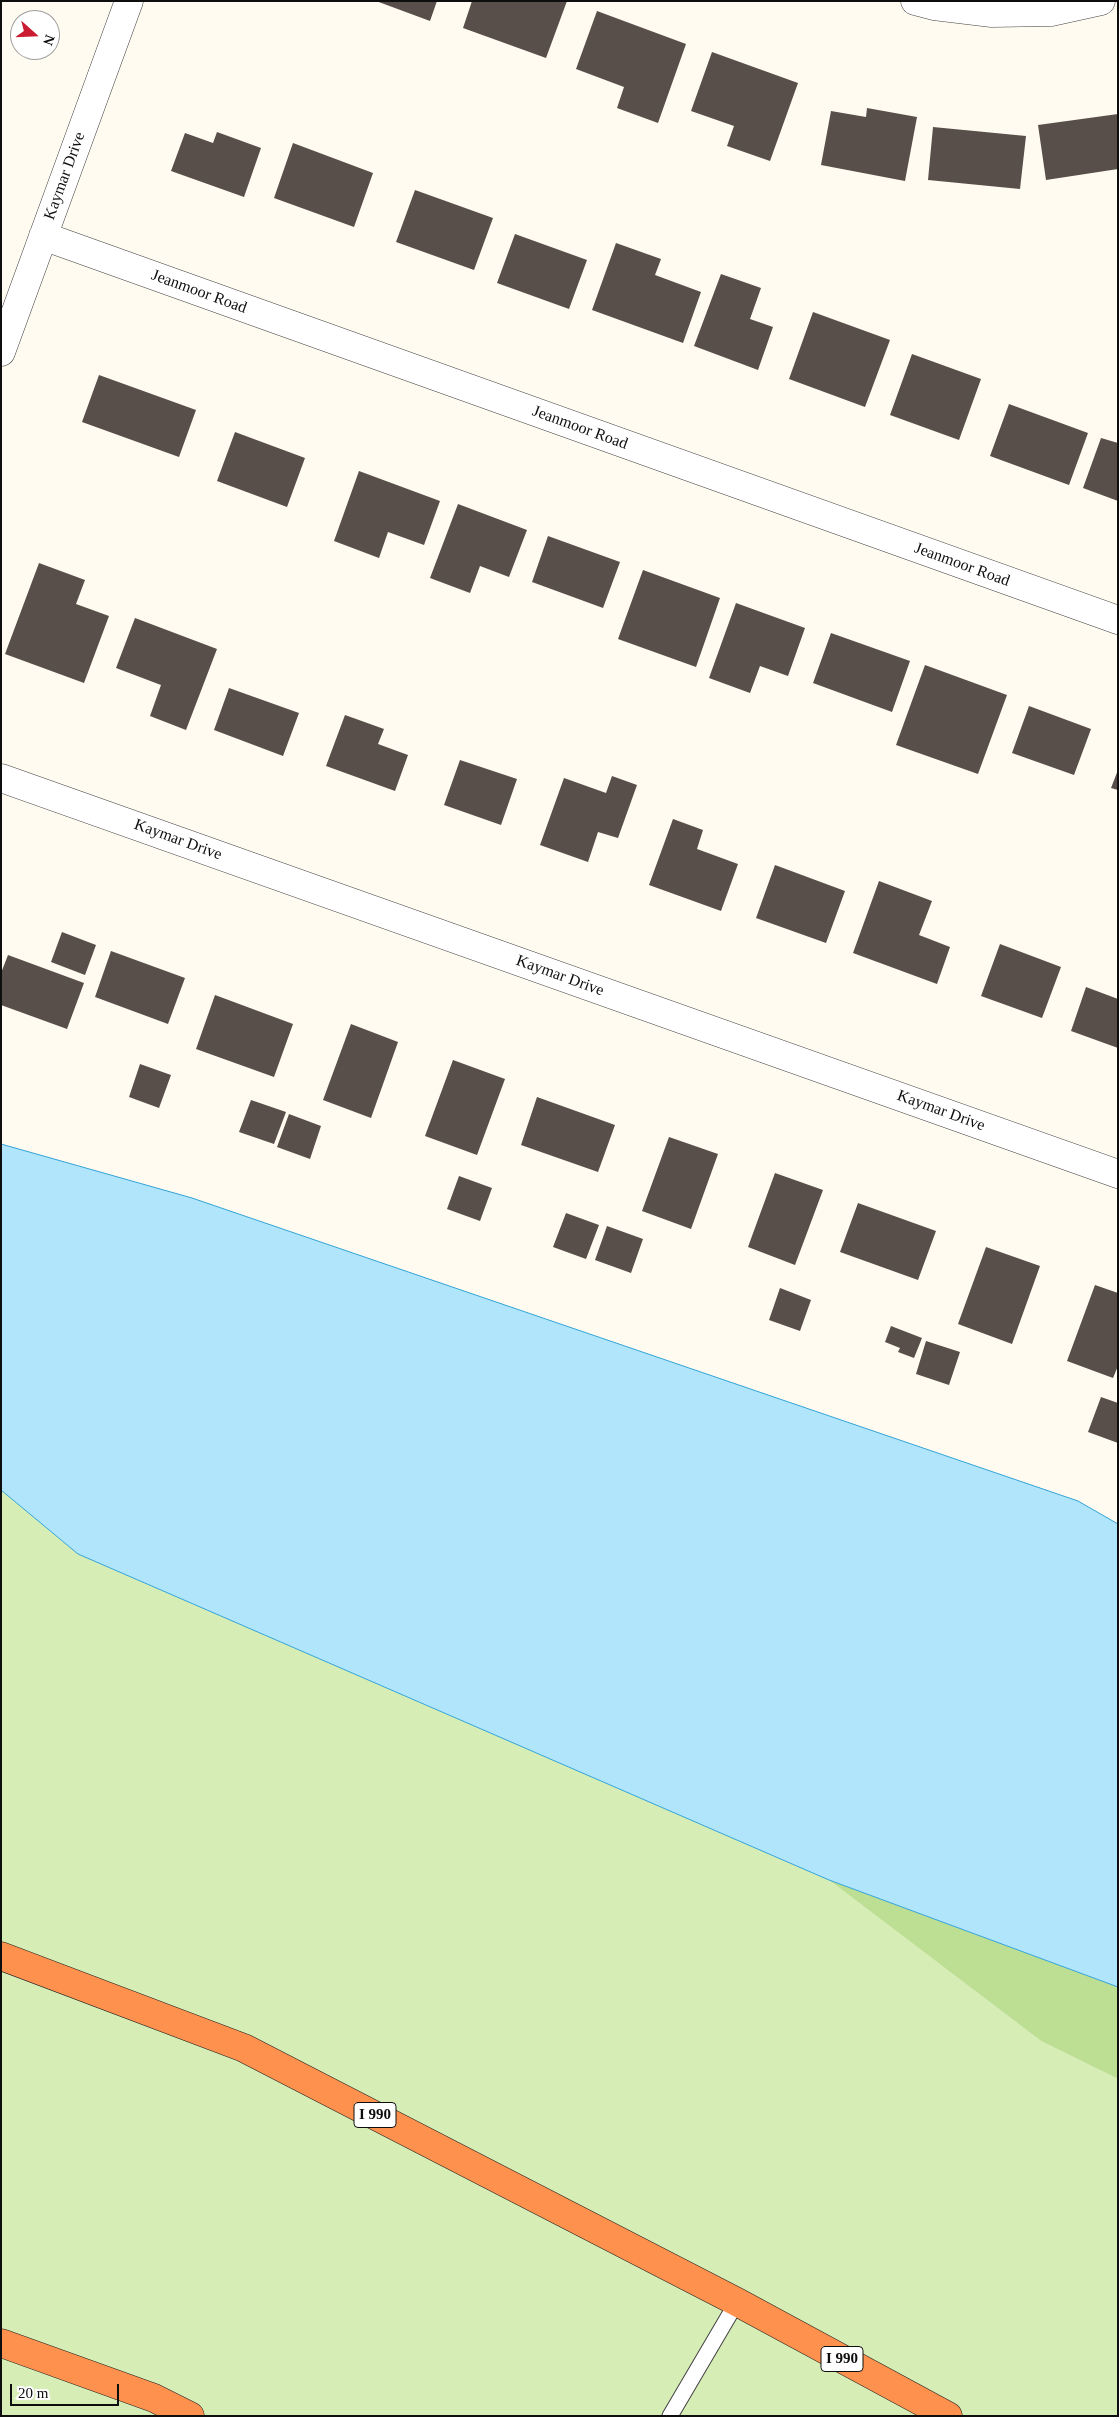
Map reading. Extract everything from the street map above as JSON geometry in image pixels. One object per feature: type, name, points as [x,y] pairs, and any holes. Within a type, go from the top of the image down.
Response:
[{"type":"highway","name":"I 990","points":[[1,1956],[244,2048],[737,2302],[948,2416]]},
{"type":"highway","points":[[1,2343],[154,2398],[190,2416]]},
{"type":"street","name":"Kaymar Drive","points":[[1,352],[129,1]]},
{"type":"street","points":[[915,1],[934,6],[992,14],[1051,12],[1101,1]]},
{"type":"street","name":"Jeanmoor Road","points":[[43,236],[1118,620]]},
{"type":"street","name":"Kaymar Drive","points":[[1,778],[1118,1174]]},
{"type":"lane","points":[[670,2416],[737,2302]]},
{"type":"green space","points":[[1,1490],[78,1554],[829,1880],[1041,2041],[1118,2079],[1118,2416],[1,2416]]},
{"type":"green space","points":[[829,1880],[1118,1987],[1118,2079],[1041,2041]]},
{"type":"water","points":[[1,1144],[192,1198],[1078,1501],[1118,1524],[1118,1987],[829,1880],[78,1554],[1,1490]]},
{"type":"building","points":[[376,1],[437,1],[430,21]]},
{"type":"building","points":[[472,1],[567,1],[546,58],[463,28]]},
{"type":"building","points":[[597,11],[686,44],[658,123],[617,108],[624,87],[576,69]]},
{"type":"building","points":[[712,52],[798,83],[770,161],[727,146],[734,126],[691,111]]},
{"type":"building","points":[[867,108],[917,117],[905,181],[821,165],[831,111],[866,117]]},
{"type":"building","points":[[1118,114],[1118,169],[1046,180],[1038,125]]},
{"type":"building","points":[[933,127],[1026,136],[1020,189],[928,180]]},
{"type":"building","points":[[217,132],[261,148],[244,197],[171,171],[185,133],[213,143]]},
{"type":"building","points":[[293,143],[373,173],[354,227],[274,198]]},
{"type":"building","points":[[415,190],[493,218],[474,270],[396,242]]},
{"type":"building","points":[[515,234],[587,260],[569,309],[497,283]]},
{"type":"building","points":[[616,243],[661,259],[655,275],[701,292],[683,343],[592,310]]},
{"type":"building","points":[[721,274],[761,288],[750,319],[773,327],[758,370],[694,346]]},
{"type":"building","points":[[813,312],[890,340],[865,407],[789,379]]},
{"type":"building","points":[[912,354],[981,379],[959,440],[890,415]]},
{"type":"building","points":[[99,375],[196,410],[179,457],[82,422]]},
{"type":"building","points":[[1009,404],[1088,433],[1069,485],[990,456]]},
{"type":"building","points":[[235,432],[305,458],[287,507],[217,481]]},
{"type":"building","points":[[1101,438],[1118,443],[1118,501],[1083,488]]},
{"type":"building","points":[[359,471],[440,501],[424,545],[388,532],[379,558],[334,541]]},
{"type":"building","points":[[458,504],[527,530],[509,577],[480,566],[470,593],[430,578]]},
{"type":"building","points":[[548,536],[620,562],[603,608],[532,582]]},
{"type":"building","points":[[39,563],[85,580],[76,604],[109,616],[84,683],[5,654]]},
{"type":"building","points":[[643,570],[720,598],[696,667],[618,639]]},
{"type":"building","points":[[736,603],[805,628],[788,676],[760,666],[750,693],[709,678]]},
{"type":"building","points":[[135,618],[217,649],[186,730],[150,716],[161,685],[116,668]]},
{"type":"building","points":[[831,633],[910,661],[892,712],[813,683]]},
{"type":"building","points":[[925,665],[1007,695],[978,774],[896,745]]},
{"type":"building","points":[[229,688],[299,713],[283,756],[214,730]]},
{"type":"building","points":[[1029,706],[1091,729],[1074,775],[1012,753]]},
{"type":"building","points":[[345,715],[384,729],[378,744],[408,755],[395,791],[326,766]]},
{"type":"building","points":[[460,760],[517,779],[501,825],[444,805]]},
{"type":"building","points":[[1118,770],[1118,790],[1111,788]]},
{"type":"building","points":[[612,776],[637,785],[618,838],[598,832],[588,862],[540,845],[564,778],[606,793]]},
{"type":"building","points":[[673,819],[703,830],[697,849],[738,864],[721,911],[649,885]]},
{"type":"building","points":[[775,865],[845,891],[826,943],[756,918]]},
{"type":"building","points":[[879,881],[932,901],[919,935],[950,947],[937,984],[853,953]]},
{"type":"building","points":[[62,932],[96,945],[85,975],[51,962]]},
{"type":"building","points":[[1000,944],[1061,967],[1042,1018],[981,996]]},
{"type":"building","points":[[111,951],[185,978],[168,1024],[95,997]]},
{"type":"building","points":[[8,955],[84,983],[67,1029],[1,1005],[1,973]]},
{"type":"building","points":[[1086,987],[1118,999],[1118,1048],[1071,1031]]},
{"type":"building","points":[[215,995],[293,1024],[274,1077],[196,1049]]},
{"type":"building","points":[[351,1024],[398,1042],[371,1118],[323,1100]]},
{"type":"building","points":[[453,1060],[505,1079],[477,1155],[425,1136]]},
{"type":"building","points":[[140,1064],[171,1075],[159,1108],[129,1097]]},
{"type":"building","points":[[537,1097],[615,1125],[598,1172],[521,1145]]},
{"type":"building","points":[[251,1100],[286,1112],[274,1144],[239,1132]]},
{"type":"building","points":[[289,1114],[321,1126],[310,1159],[277,1147]]},
{"type":"building","points":[[669,1137],[718,1154],[691,1229],[642,1211]]},
{"type":"building","points":[[775,1173],[823,1190],[795,1265],[748,1247]]},
{"type":"building","points":[[459,1176],[492,1188],[480,1221],[447,1209]]},
{"type":"building","points":[[858,1203],[936,1231],[918,1280],[840,1252]]},
{"type":"building","points":[[566,1213],[599,1225],[586,1259],[553,1247]]},
{"type":"building","points":[[607,1226],[643,1239],[631,1273],[595,1260]]},
{"type":"building","points":[[986,1247],[1040,1266],[1012,1344],[958,1324]]},
{"type":"building","points":[[1095,1285],[1118,1293],[1118,1366],[1113,1378],[1067,1361]]},
{"type":"building","points":[[780,1288],[811,1300],[800,1331],[769,1320]]},
{"type":"building","points":[[891,1326],[922,1338],[914,1358],[898,1352],[900,1348],[885,1342]]},
{"type":"building","points":[[926,1341],[960,1352],[949,1385],[916,1374]]},
{"type":"building","points":[[1101,1397],[1118,1403],[1118,1443],[1088,1432]]}]
